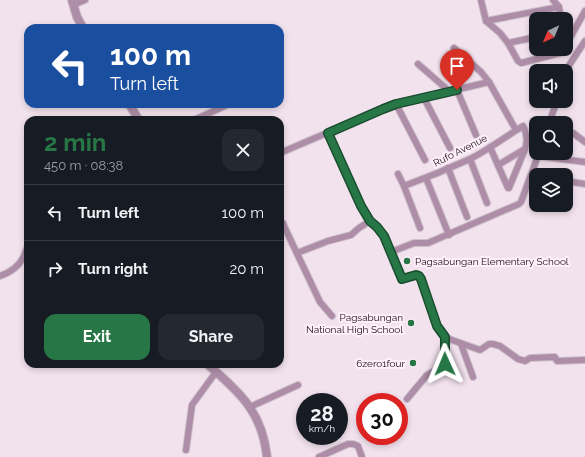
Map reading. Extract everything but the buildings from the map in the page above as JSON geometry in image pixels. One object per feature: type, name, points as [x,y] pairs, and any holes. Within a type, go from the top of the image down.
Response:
[{"type":"street","points":[[81,24],[72,3],[86,0]]},
{"type":"street","points":[[481,0],[486,21],[500,33],[508,43],[518,62],[521,63],[545,56]]},
{"type":"street","points":[[553,0],[559,7],[560,12]]},
{"type":"street","points":[[486,21],[559,7]]},
{"type":"street","points":[[573,32],[585,11]]},
{"type":"street","points":[[508,43],[529,38]]},
{"type":"street","points":[[570,64],[585,41]]},
{"type":"street","points":[[454,48],[481,72],[489,82],[516,130]]},
{"type":"street","points":[[418,64],[449,91]]},
{"type":"street","points":[[284,151],[396,104],[489,82]]},
{"type":"street","points":[[457,90],[476,135]]},
{"type":"street","points":[[424,98],[450,148]]},
{"type":"street","points":[[396,104],[425,160]]},
{"type":"street","points":[[203,116],[220,108]]},
{"type":"street","name":"Rufo Avenue","points":[[404,186],[426,178],[470,158],[522,126],[527,138],[525,149]]},
{"type":"street","points":[[328,133],[361,206],[370,221],[384,236],[402,279],[416,275],[419,276],[437,326],[445,337],[480,350],[489,344],[500,346],[518,359],[525,361],[530,358],[556,357],[557,361],[585,360]]},
{"type":"street","points":[[573,133],[585,142]]},
{"type":"street","points":[[490,147],[508,188],[510,187],[525,149]]},
{"type":"street","points":[[498,165],[525,149]]},
{"type":"street","points":[[470,158],[487,203]]},
{"type":"street","points":[[573,160],[585,162]]},
{"type":"street","points":[[448,168],[467,217]]},
{"type":"street","points":[[398,174],[420,228]]},
{"type":"street","points":[[426,178],[449,235]]},
{"type":"street","points":[[573,182],[585,184]]},
{"type":"street","points":[[391,252],[414,243],[428,243],[519,204],[529,185]]},
{"type":"street","points":[[297,253],[328,241],[351,235],[370,221]]},
{"type":"street","points":[[284,226],[320,302],[332,316]]},
{"type":"street","points":[[0,276],[15,268],[22,259],[24,253]]},
{"type":"street","points":[[408,398],[427,375],[445,365],[445,337]]},
{"type":"street","points":[[461,344],[474,377]]},
{"type":"street","points":[[212,368],[238,392],[250,407],[259,424],[266,447],[267,457]]},
{"type":"street","points":[[186,450],[192,405],[216,372]]},
{"type":"street","points":[[250,407],[298,385]]},
{"type":"street","points":[[322,456],[351,444],[358,446],[362,457]]},
{"type":"place","name":"Pagsabungan Elementary School","points":[[407,261]]},
{"type":"place","name":"Pagsabungan National High School","points":[[411,323]]},
{"type":"place","name":"6zero1four","points":[[413,363]]},
{"type":"route","points":[[445,364],[445,337],[437,326],[421,279],[416,275],[402,279],[384,236],[370,221],[361,206],[328,133],[396,104],[457,90]]}]
